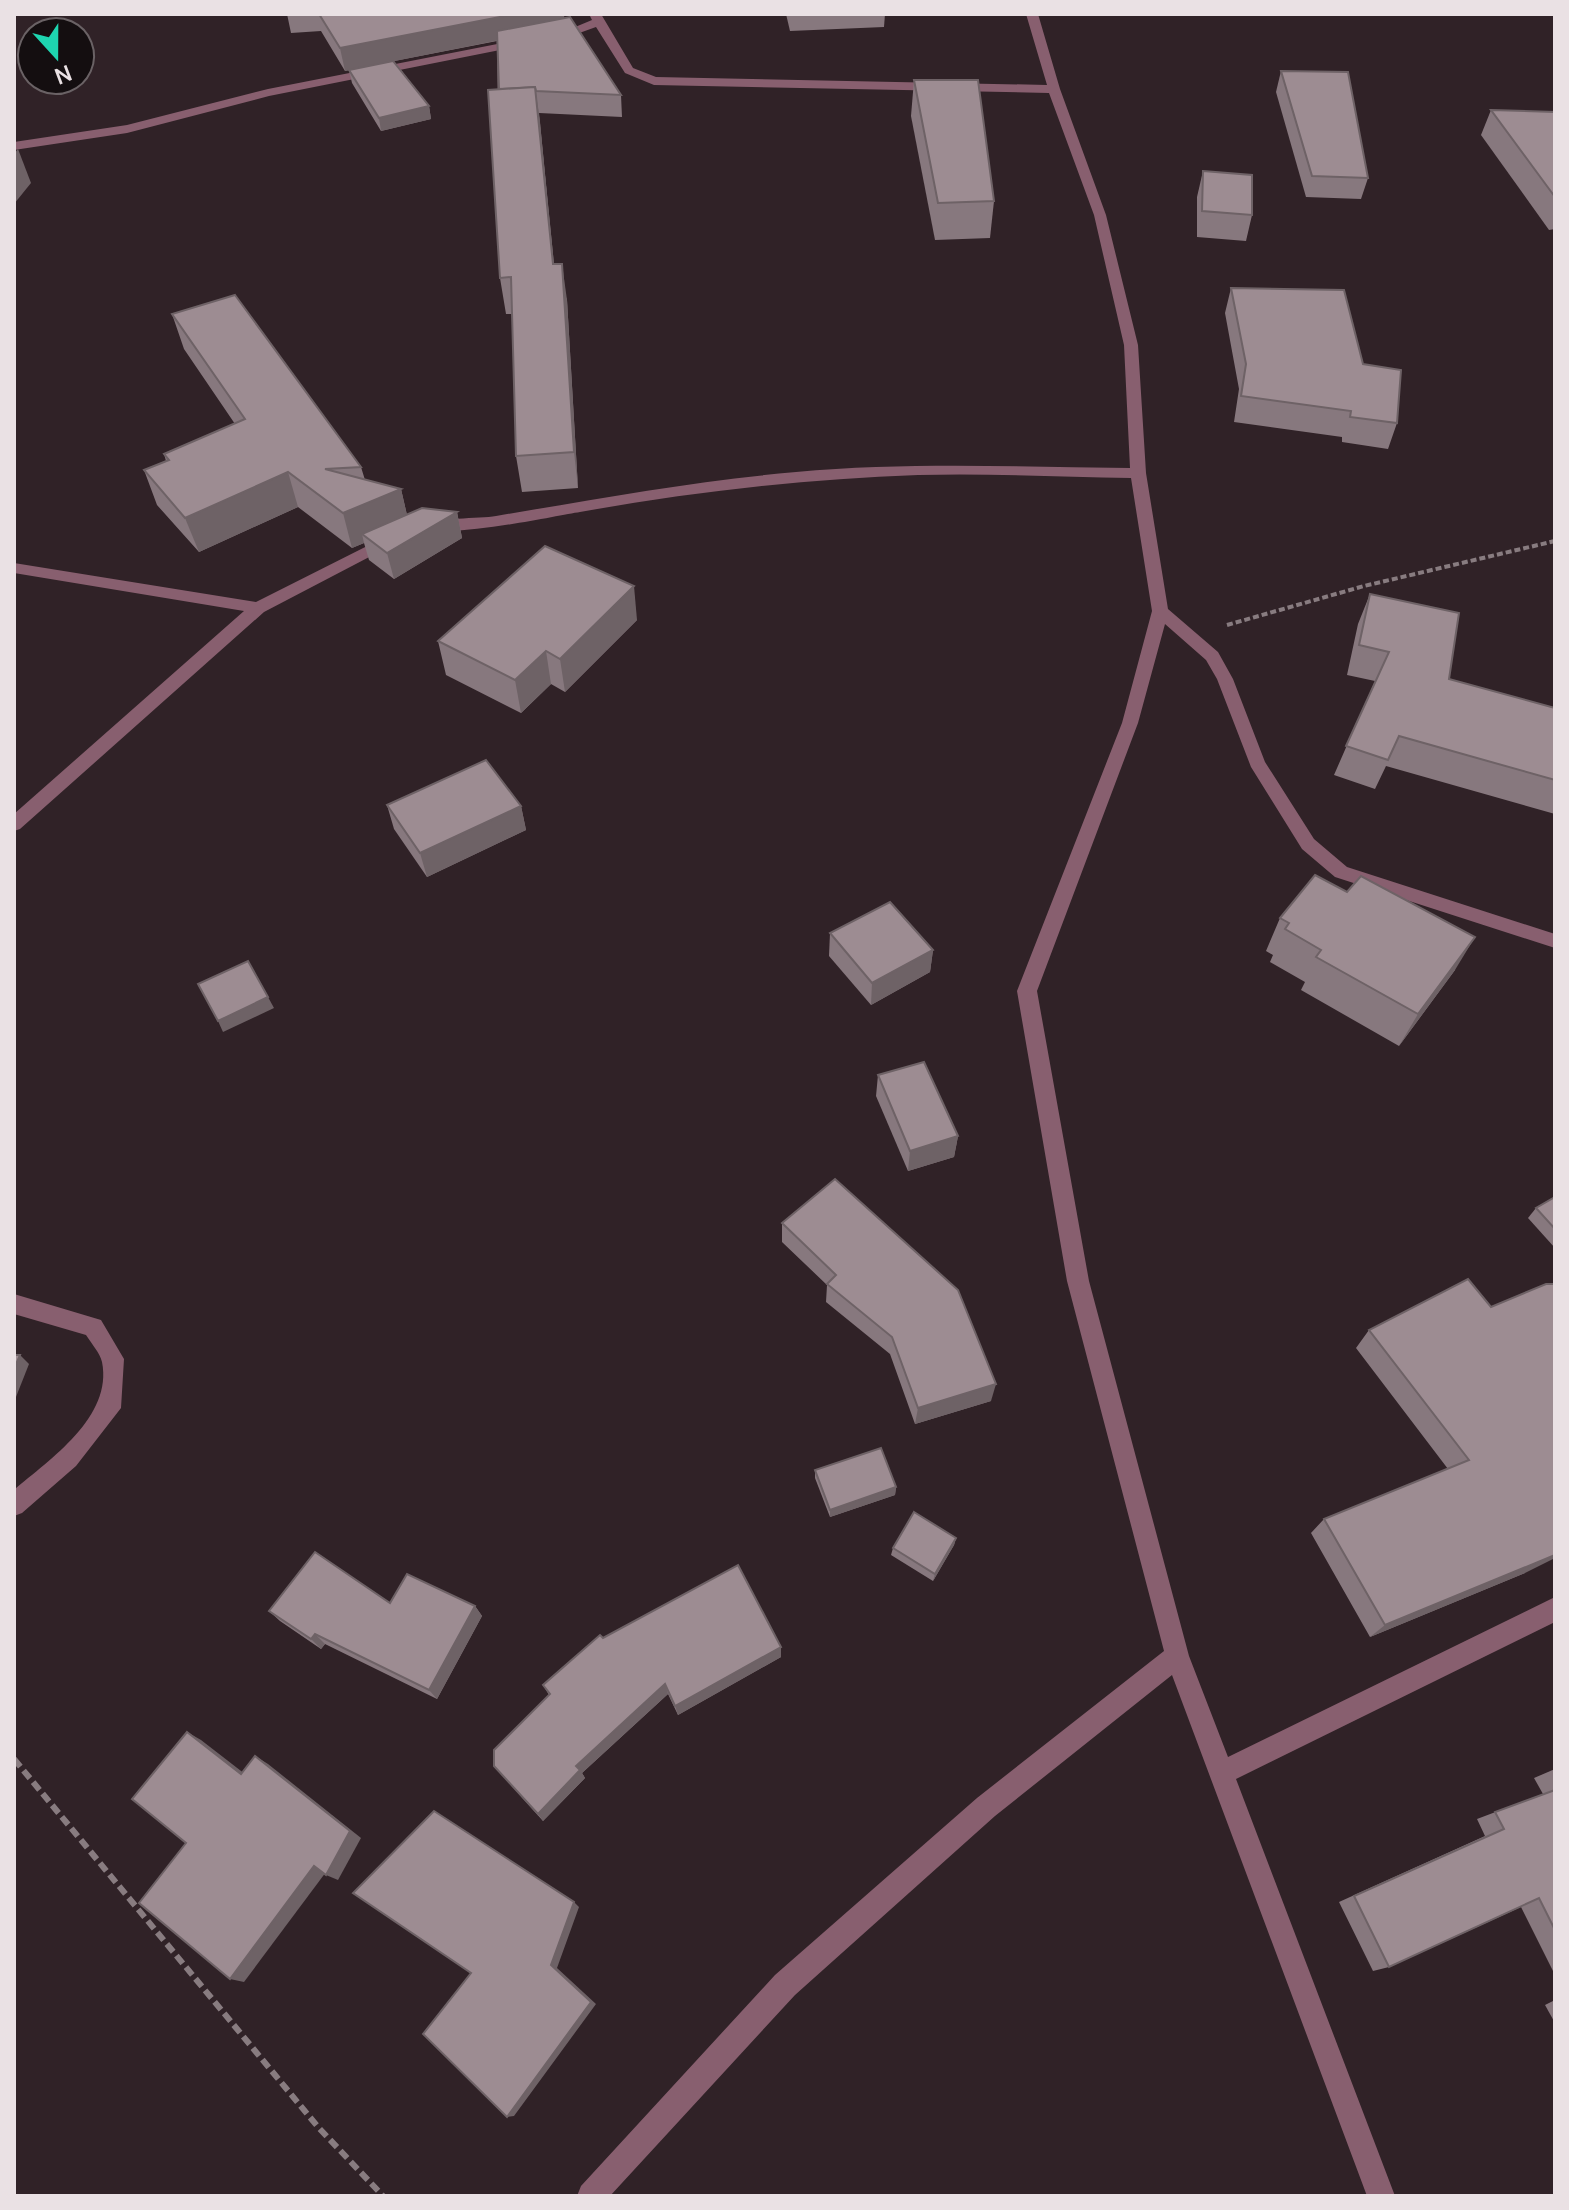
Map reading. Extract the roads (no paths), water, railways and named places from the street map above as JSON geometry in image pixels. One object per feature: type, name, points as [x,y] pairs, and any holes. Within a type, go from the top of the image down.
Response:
[{"type":"street","points":[[1032,14],[1054,89],[1100,215],[1131,345],[1138,473],[1160,611],[1130,723],[1027,991],[1078,1281],[1177,1656],[1381,2196]]},
{"type":"street","points":[[14,146],[127,129],[310,84],[571,33],[596,18],[629,70],[654,81],[1054,89]]},
{"type":"street","points":[[14,824],[258,608],[381,543],[425,526],[473,525],[677,490],[798,477],[920,470],[1138,473]]},
{"type":"street","points":[[14,568],[258,608]]},
{"type":"street","points":[[1160,611],[1192,635],[1212,656],[1225,679],[1257,763],[1308,844],[1330,863],[1341,872],[1385,888],[1555,941]]},
{"type":"street","points":[[14,1304],[93,1327],[113,1359],[110,1408],[68,1458],[14,1505]]},
{"type":"street","points":[[1222,1773],[1555,1609]]},
{"type":"street","points":[[591,2196],[785,1985],[986,1807],[1177,1656]]}]
